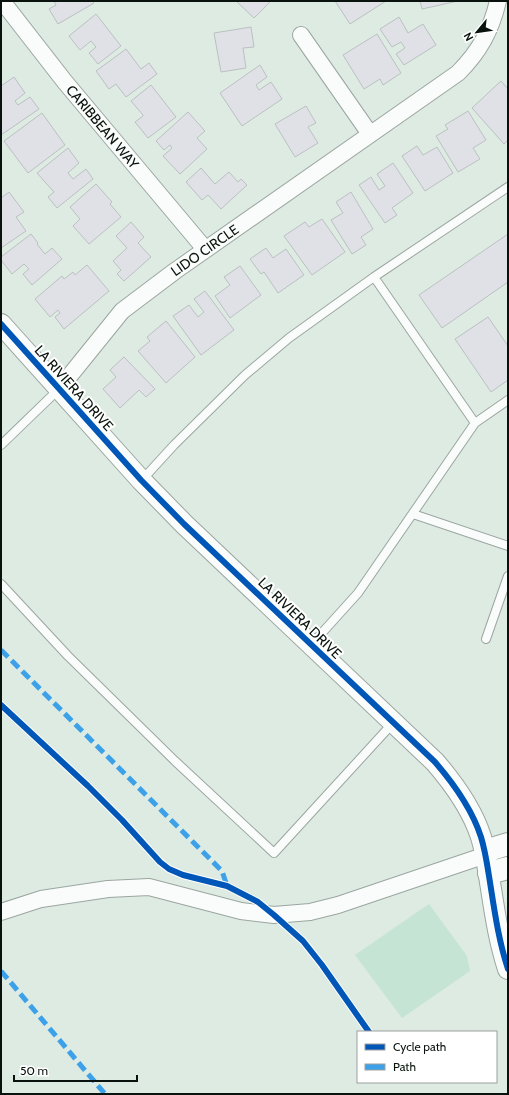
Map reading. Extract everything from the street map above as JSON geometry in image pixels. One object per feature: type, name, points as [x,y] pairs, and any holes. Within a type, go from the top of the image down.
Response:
[{"type":"main road","points":[[492,862],[508,844]]},
{"type":"street","name":"CARIBBEAN WAY","points":[[2,1],[65,82],[205,249]]},
{"type":"street","name":"LIDO CIRCLE","points":[[59,389],[122,311],[205,249],[458,73],[483,44],[493,21],[498,1]]},
{"type":"street","points":[[301,35],[370,134]]},
{"type":"street","name":"LA RIVIERA DRIVE","points":[[1,324],[141,480],[184,524],[435,762],[453,784],[469,810],[492,862],[498,928],[508,969]]},
{"type":"street","points":[[1,912],[41,899],[108,889],[149,887],[241,911],[274,915],[310,912],[492,862]]},
{"type":"lane","points":[[141,480],[245,375],[289,338],[374,277],[508,187]]},
{"type":"lane","points":[[374,277],[476,423]]},
{"type":"lane","points":[[1,445],[59,389]]},
{"type":"lane","points":[[311,645],[358,593],[476,423],[508,400]]},
{"type":"lane","points":[[413,514],[508,546]]},
{"type":"lane","points":[[486,639],[508,576]]},
{"type":"lane","points":[[1,584],[68,656],[175,761],[274,853],[393,723]]},
{"type":"green space","points":[[429,904],[467,956],[470,971],[402,1018],[355,955]]},
{"type":"building","points":[[54,1],[92,1],[94,3],[58,24],[49,9],[56,5]]},
{"type":"building","points":[[236,1],[269,1],[270,2],[254,18]]},
{"type":"building","points":[[335,1],[386,1],[350,24]]},
{"type":"building","points":[[420,1],[458,1],[422,9]]},
{"type":"building","points":[[96,14],[121,46],[98,64],[89,53],[96,47],[91,41],[80,50],[69,36]]},
{"type":"building","points":[[399,17],[408,33],[423,24],[436,45],[404,65],[396,54],[405,48],[401,42],[392,47],[380,29]]},
{"type":"building","points":[[251,27],[254,47],[243,48],[246,68],[221,72],[214,33]]},
{"type":"building","points":[[377,34],[401,73],[383,85],[380,79],[364,89],[343,55]]},
{"type":"building","points":[[126,49],[141,69],[149,63],[157,74],[126,97],[116,84],[109,89],[96,71]]},
{"type":"building","points":[[260,65],[267,77],[256,85],[259,90],[271,82],[282,99],[242,126],[220,93]]},
{"type":"building","points":[[14,77],[25,93],[15,101],[18,105],[30,97],[39,109],[1,135],[1,86]]},
{"type":"building","points":[[501,81],[508,89],[508,140],[504,144],[472,108]]},
{"type":"building","points":[[151,85],[176,117],[148,138],[135,122],[143,115],[131,101]]},
{"type":"building","points":[[306,106],[316,123],[308,127],[318,143],[295,157],[275,124]]},
{"type":"building","points":[[468,111],[486,140],[473,148],[480,159],[458,172],[436,136],[448,129],[445,125]]},
{"type":"building","points":[[188,112],[205,131],[197,138],[207,149],[180,174],[163,156],[172,148],[170,145],[164,150],[156,141]]},
{"type":"building","points":[[42,113],[65,145],[28,173],[4,141]]},
{"type":"building","points":[[417,146],[423,155],[437,147],[453,173],[425,191],[402,156]]},
{"type":"building","points":[[68,148],[79,163],[68,173],[73,179],[86,169],[93,179],[57,208],[48,197],[54,192],[37,173]]},
{"type":"building","points":[[393,163],[413,193],[392,208],[397,215],[385,223],[359,185],[371,177],[379,190],[385,186],[377,174]]},
{"type":"building","points":[[201,168],[215,184],[229,172],[238,182],[241,179],[247,185],[221,209],[208,195],[202,200],[186,182]]},
{"type":"building","points":[[96,184],[112,202],[110,204],[121,217],[89,244],[73,226],[80,219],[70,207]]},
{"type":"building","points":[[9,192],[24,212],[16,217],[26,231],[1,248],[1,198]]},
{"type":"building","points":[[351,192],[373,229],[361,237],[366,245],[352,254],[331,220],[343,213],[336,202]]},
{"type":"building","points":[[322,219],[345,252],[312,275],[284,236],[305,222],[309,227]]},
{"type":"building","points":[[131,222],[144,237],[138,243],[151,257],[124,281],[117,274],[121,270],[113,261],[127,248],[116,236]]},
{"type":"building","points":[[31,234],[45,254],[52,248],[62,259],[32,285],[23,274],[29,269],[24,264],[12,274],[1,260],[1,257]]},
{"type":"building","points":[[508,234],[508,282],[442,328],[419,295]]},
{"type":"building","points":[[266,248],[273,258],[286,249],[304,275],[278,293],[264,272],[261,274],[250,259]]},
{"type":"building","points":[[87,265],[109,291],[64,329],[55,317],[60,313],[58,310],[50,317],[35,299],[62,276],[64,279],[73,272],[75,275]]},
{"type":"building","points":[[240,266],[261,295],[230,318],[215,296],[230,285],[224,277]]},
{"type":"building","points":[[205,291],[234,330],[201,355],[173,316],[189,305],[198,317],[204,312],[194,299]]},
{"type":"building","points":[[488,317],[508,346],[508,380],[491,392],[455,339]]},
{"type":"building","points":[[166,321],[195,357],[166,383],[138,351],[150,341],[147,337]]},
{"type":"building","points":[[124,357],[155,389],[146,397],[139,390],[120,408],[103,389],[116,377],[110,370]]},
{"type":"marked path","points":[[1,650],[222,871],[227,886]]},
{"type":"marked path","points":[[1,971],[105,1094]]},
{"type":"cycle path","points":[[1,324],[141,480],[184,524],[435,762],[449,779],[468,807],[481,837],[486,856],[499,935],[508,969]]},
{"type":"cycle path","points":[[1,705],[88,786],[122,820],[160,862],[169,869],[183,875],[227,886],[258,902],[274,915],[303,941],[322,965],[368,1031]]}]
